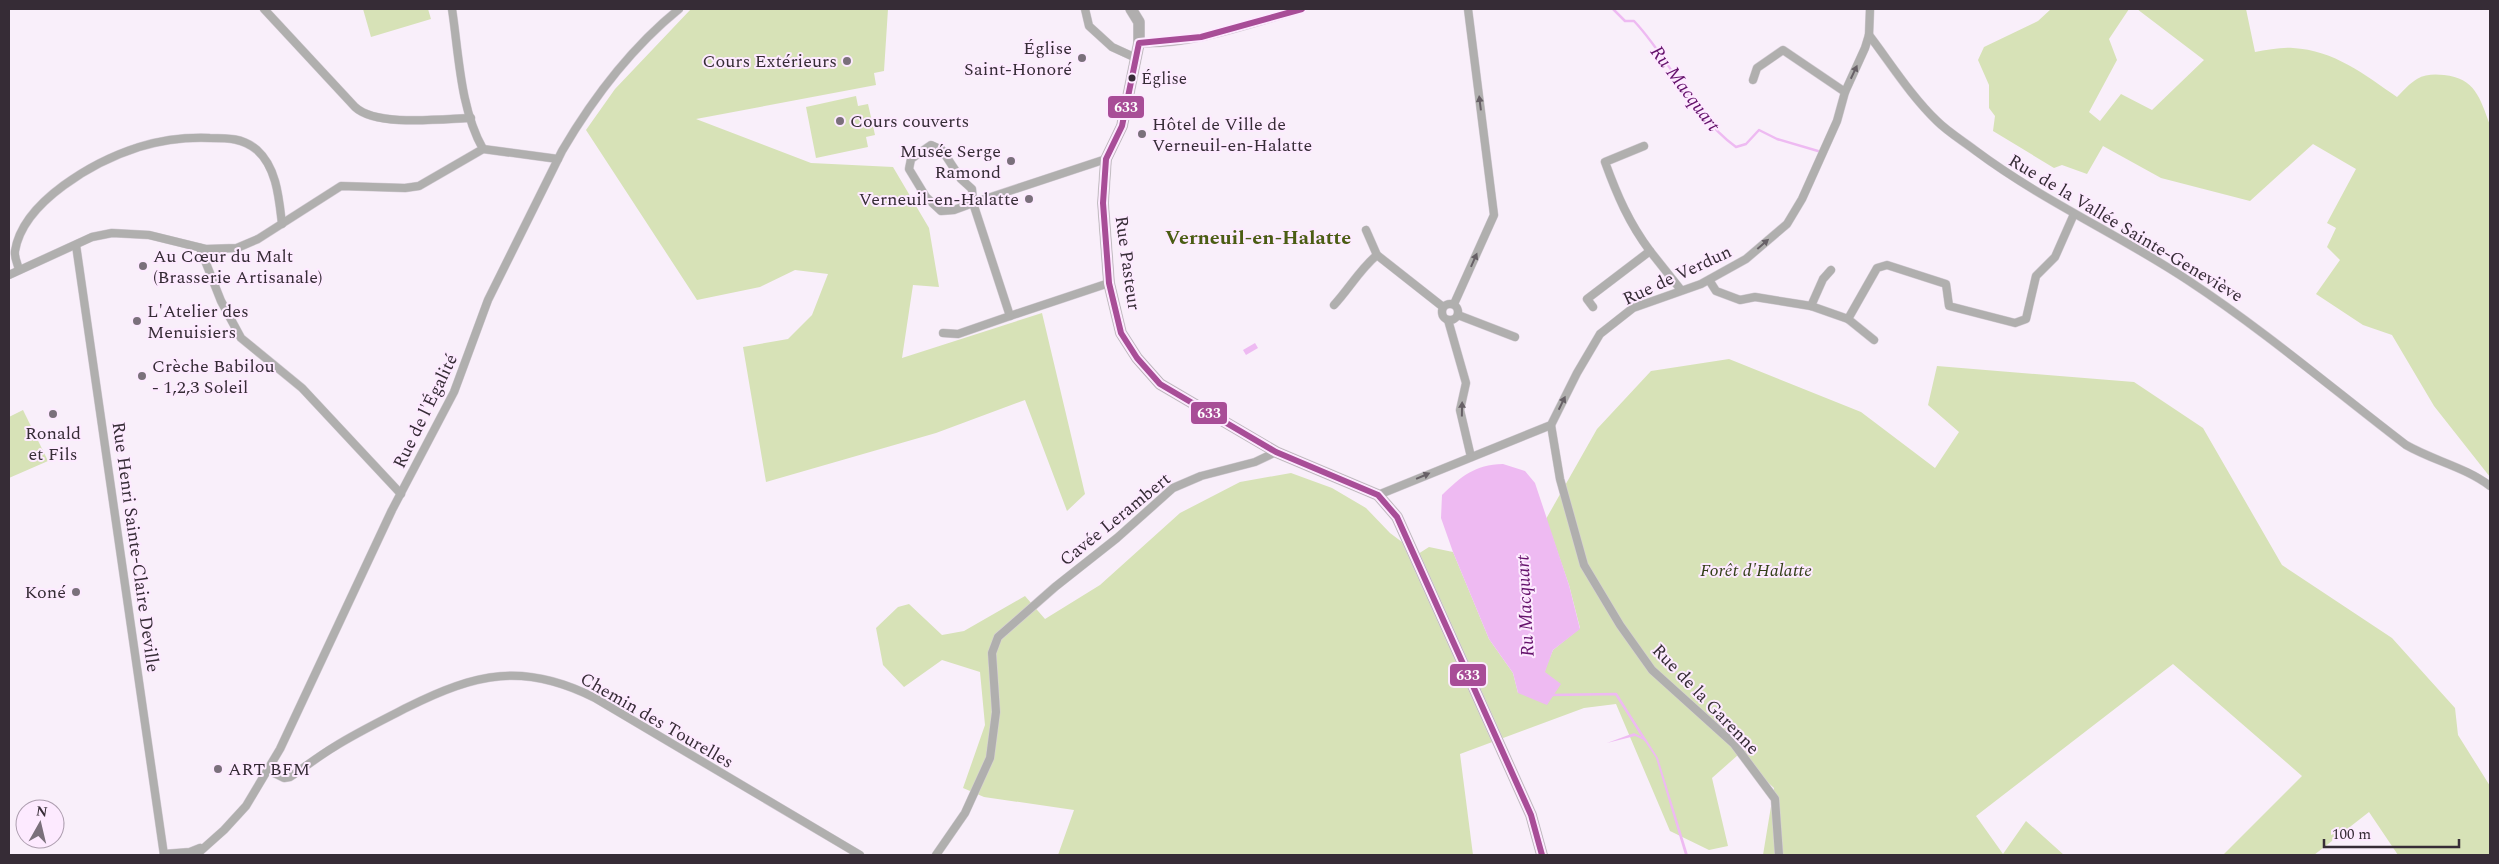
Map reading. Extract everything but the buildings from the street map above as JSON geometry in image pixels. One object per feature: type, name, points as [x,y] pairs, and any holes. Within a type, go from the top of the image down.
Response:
[{"type":"street","points":[[264,9],[355,107],[368,116],[384,120],[471,118]]},
{"type":"street","points":[[452,9],[462,81],[471,118],[483,149]]},
{"type":"street","name":"Rue de l'Égalité","points":[[215,839],[250,801],[268,770],[401,494],[454,392],[488,300],[558,158],[576,128],[610,80],[644,40],[679,9]]},
{"type":"street","points":[[1085,9],[1088,26],[1112,47],[1136,58]]},
{"type":"street","name":"Rue Pasteur","points":[[1131,9],[1138,22],[1139,43],[1122,126],[1106,159],[1103,212],[1109,282],[1121,333],[1147,371],[1160,384],[1183,399],[1276,452],[1378,495]]},
{"type":"street","points":[[1139,43],[1167,44],[1302,9]]},
{"type":"street","points":[[1454,304],[1494,215],[1468,9]]},
{"type":"street","name":"Rue de Verdun","points":[[1551,425],[1577,373],[1600,334],[1633,308],[1709,280],[1746,259],[1787,224],[1802,199],[1837,121],[1844,92],[1865,48],[1869,35],[1870,9]]},
{"type":"street","name":"Rue de la Vallée Sainte-Geneviève","points":[[1869,35],[1916,99],[1938,123],[1996,166],[2074,214],[2134,247],[2248,321],[2406,445],[2428,457],[2464,469],[2490,486]]},
{"type":"street","points":[[1753,80],[1757,68],[1783,50],[1844,92]]},
{"type":"street","points":[[19,270],[15,255],[16,248],[31,217],[45,201],[88,169],[130,150],[162,141],[196,138],[233,138],[252,146],[265,160],[272,174],[278,193],[282,224]]},
{"type":"street","points":[[1010,316],[973,203],[972,189],[961,179],[942,150],[931,145],[912,160],[909,169],[926,198],[941,211],[954,210],[973,203],[1106,159]]},
{"type":"street","points":[[1644,146],[1605,162],[1618,198],[1635,231],[1681,290]]},
{"type":"street","points":[[9,275],[101,234],[123,232],[156,236],[200,248],[217,250],[237,248],[258,240],[341,186],[406,188],[419,186],[483,149],[558,158]]},
{"type":"street","points":[[1848,319],[1877,268],[1887,265],[1946,284],[1949,306],[2015,323],[2026,319],[2036,276],[2055,257],[2074,214]]},
{"type":"street","points":[[1366,230],[1378,255],[1443,307]]},
{"type":"street","name":"Rue Henri Sainte-Claire Deville","points":[[76,245],[164,855]]},
{"type":"street","points":[[200,248],[221,301],[241,338],[302,388],[401,494]]},
{"type":"street","points":[[1593,307],[1587,299],[1650,251]]},
{"type":"street","points":[[1334,305],[1351,286],[1365,265],[1378,255]]},
{"type":"street","points":[[1811,306],[1823,280],[1831,270]]},
{"type":"street","points":[[1709,280],[1716,290],[1740,300],[1755,297],[1811,306],[1848,319],[1874,340]]},
{"type":"street","points":[[943,333],[958,334],[1109,282]]},
{"type":"street","points":[[1454,304],[1449,303],[1443,307],[1442,315],[1448,320],[1466,383],[1460,410],[1471,457]]},
{"type":"street","points":[[1454,304],[1458,310],[1458,315]]},
{"type":"street","points":[[1448,320],[1452,320],[1458,315]]},
{"type":"street","points":[[1458,315],[1515,338]]},
{"type":"street","points":[[1542,855],[1531,815],[1397,517],[1378,495],[1551,425]]},
{"type":"street","name":"Rue de la Garenne","points":[[1551,425],[1560,480],[1584,565],[1620,625],[1652,670],[1734,744],[1775,799],[1779,855]]},
{"type":"street","name":"Cavée Lerambert","points":[[936,855],[965,812],[990,758],[996,712],[992,666],[994,644],[1004,630],[1117,538],[1173,488],[1201,476],[1255,462],[1276,452]]},
{"type":"street","name":"Chemin des Tourelles","points":[[268,770],[284,778],[290,777],[347,739],[427,697],[462,683],[492,676],[532,677],[563,684],[595,698],[860,855]]},
{"type":"street","points":[[164,855],[195,851],[215,839]]},
{"type":"street","points":[[196,855],[215,839]]},
{"type":"green space","points":[[363,9],[428,9],[431,19],[371,37]]},
{"type":"green space","points":[[691,9],[888,9],[884,71],[874,73],[876,85],[696,119],[811,163],[893,167],[929,228],[939,287],[913,285],[902,358],[1042,313],[1085,494],[1067,511],[1025,400],[936,433],[766,482],[743,347],[788,339],[812,315],[828,274],[795,270],[760,287],[697,300],[586,130],[615,89]]},
{"type":"green space","points":[[2051,9],[2129,9],[2109,39],[2117,60],[2089,112],[2100,121],[2121,94],[2152,110],[2204,60],[2137,9],[2246,9],[2255,52],[2288,48],[2322,53],[2348,65],[2397,97],[2414,81],[2427,75],[2454,77],[2470,85],[2483,106],[2490,125],[2490,477],[2434,406],[2392,335],[2363,325],[2316,294],[2340,260],[2327,247],[2336,228],[2327,223],[2356,169],[2313,144],[2250,201],[2161,178],[2103,146],[2087,174],[2062,165],[2054,168],[1993,131],[1995,116],[1989,108],[1989,85],[1978,60],[1984,47],[2038,21]]},
{"type":"green space","name":"Cours couverts","points":[[856,96],[858,106],[868,104],[875,135],[866,137],[868,147],[816,158],[806,107]]},
{"type":"green space","name":"Forêt d'Halatte","points":[[1729,359],[1861,412],[1935,468],[1959,432],[1928,405],[1937,366],[2134,382],[2203,428],[2282,565],[2392,638],[2455,708],[2458,735],[2490,786],[2490,855],[2398,855],[2369,812],[2314,855],[2223,855],[2302,776],[2173,664],[1976,816],[2003,854],[2026,821],[2064,855],[1763,855],[1774,788],[1738,755],[1712,778],[1728,846],[1709,850],[1670,831],[1616,704],[1584,708],[1460,754],[1473,855],[1058,855],[1074,810],[984,797],[963,788],[985,725],[980,672],[942,660],[904,687],[883,665],[876,628],[898,607],[909,604],[942,635],[964,631],[1025,596],[1045,619],[1100,585],[1180,513],[1240,482],[1291,473],[1332,488],[1366,508],[1390,533],[1418,554],[1429,547],[1453,552],[1489,639],[1513,673],[1518,693],[1544,672],[1553,650],[1580,628],[1569,585],[1546,519],[1597,429],[1651,371]]},
{"type":"green space","points":[[23,410],[48,461],[9,478],[9,417]]},
{"type":"water","points":[[1255,343],[1258,348],[1246,355],[1243,350]]},
{"type":"water","points":[[1503,464],[1525,471],[1535,483],[1569,585],[1580,629],[1553,650],[1545,672],[1561,684],[1547,705],[1518,693],[1513,673],[1489,639],[1441,518],[1442,495],[1456,482],[1476,469]]},
{"type":"water","points":[[1634,733],[1646,739],[1658,758],[1688,855],[1685,855],[1656,758],[1644,740],[1635,736],[1607,743]]},
{"type":"waterway","name":"Ru Macquart","points":[[1613,9],[1625,21],[1634,21],[1659,52],[1706,119],[1736,147],[1746,144],[1759,130],[1777,139],[1818,151]]},
{"type":"waterway","name":"Ru Macquart","points":[[1550,695],[1616,694],[1645,740]]},
{"type":"transit line","name":"633","points":[[1302,9],[1201,37],[1139,43],[1122,126],[1106,159],[1103,203],[1109,283],[1121,333],[1137,358],[1160,384],[1276,452],[1378,495],[1397,517],[1531,815],[1542,855]]},
{"type":"place","name":"Église Saint-Honoré","points":[[1082,58]]},
{"type":"place","name":"Cours Extérieurs","points":[[847,61]]},
{"type":"place","name":"Église","points":[[1132,78]]},
{"type":"place","name":"Cours couverts","points":[[840,121]]},
{"type":"place","name":"Hôtel de Ville de Verneuil-en-Halatte","points":[[1142,134]]},
{"type":"place","name":"Musée Serge Ramond","points":[[1011,161]]},
{"type":"place","name":"Verneuil-en-Halatte","points":[[1029,199]]},
{"type":"place","name":"Au Cœur du Malt (Brasserie Artisanale)","points":[[143,266]]},
{"type":"place","name":"L'Atelier des Menuisiers","points":[[137,321]]},
{"type":"place","name":"Crèche Babilou - 1,2,3 Soleil","points":[[142,376]]},
{"type":"place","name":"Ronald et Fils","points":[[53,414]]},
{"type":"place","name":"Koné","points":[[76,592]]},
{"type":"place","name":"ART BFM","points":[[218,769]]},
{"type":"district","name":"Verneuil-en-Halatte","points":[[1258,237]]}]
